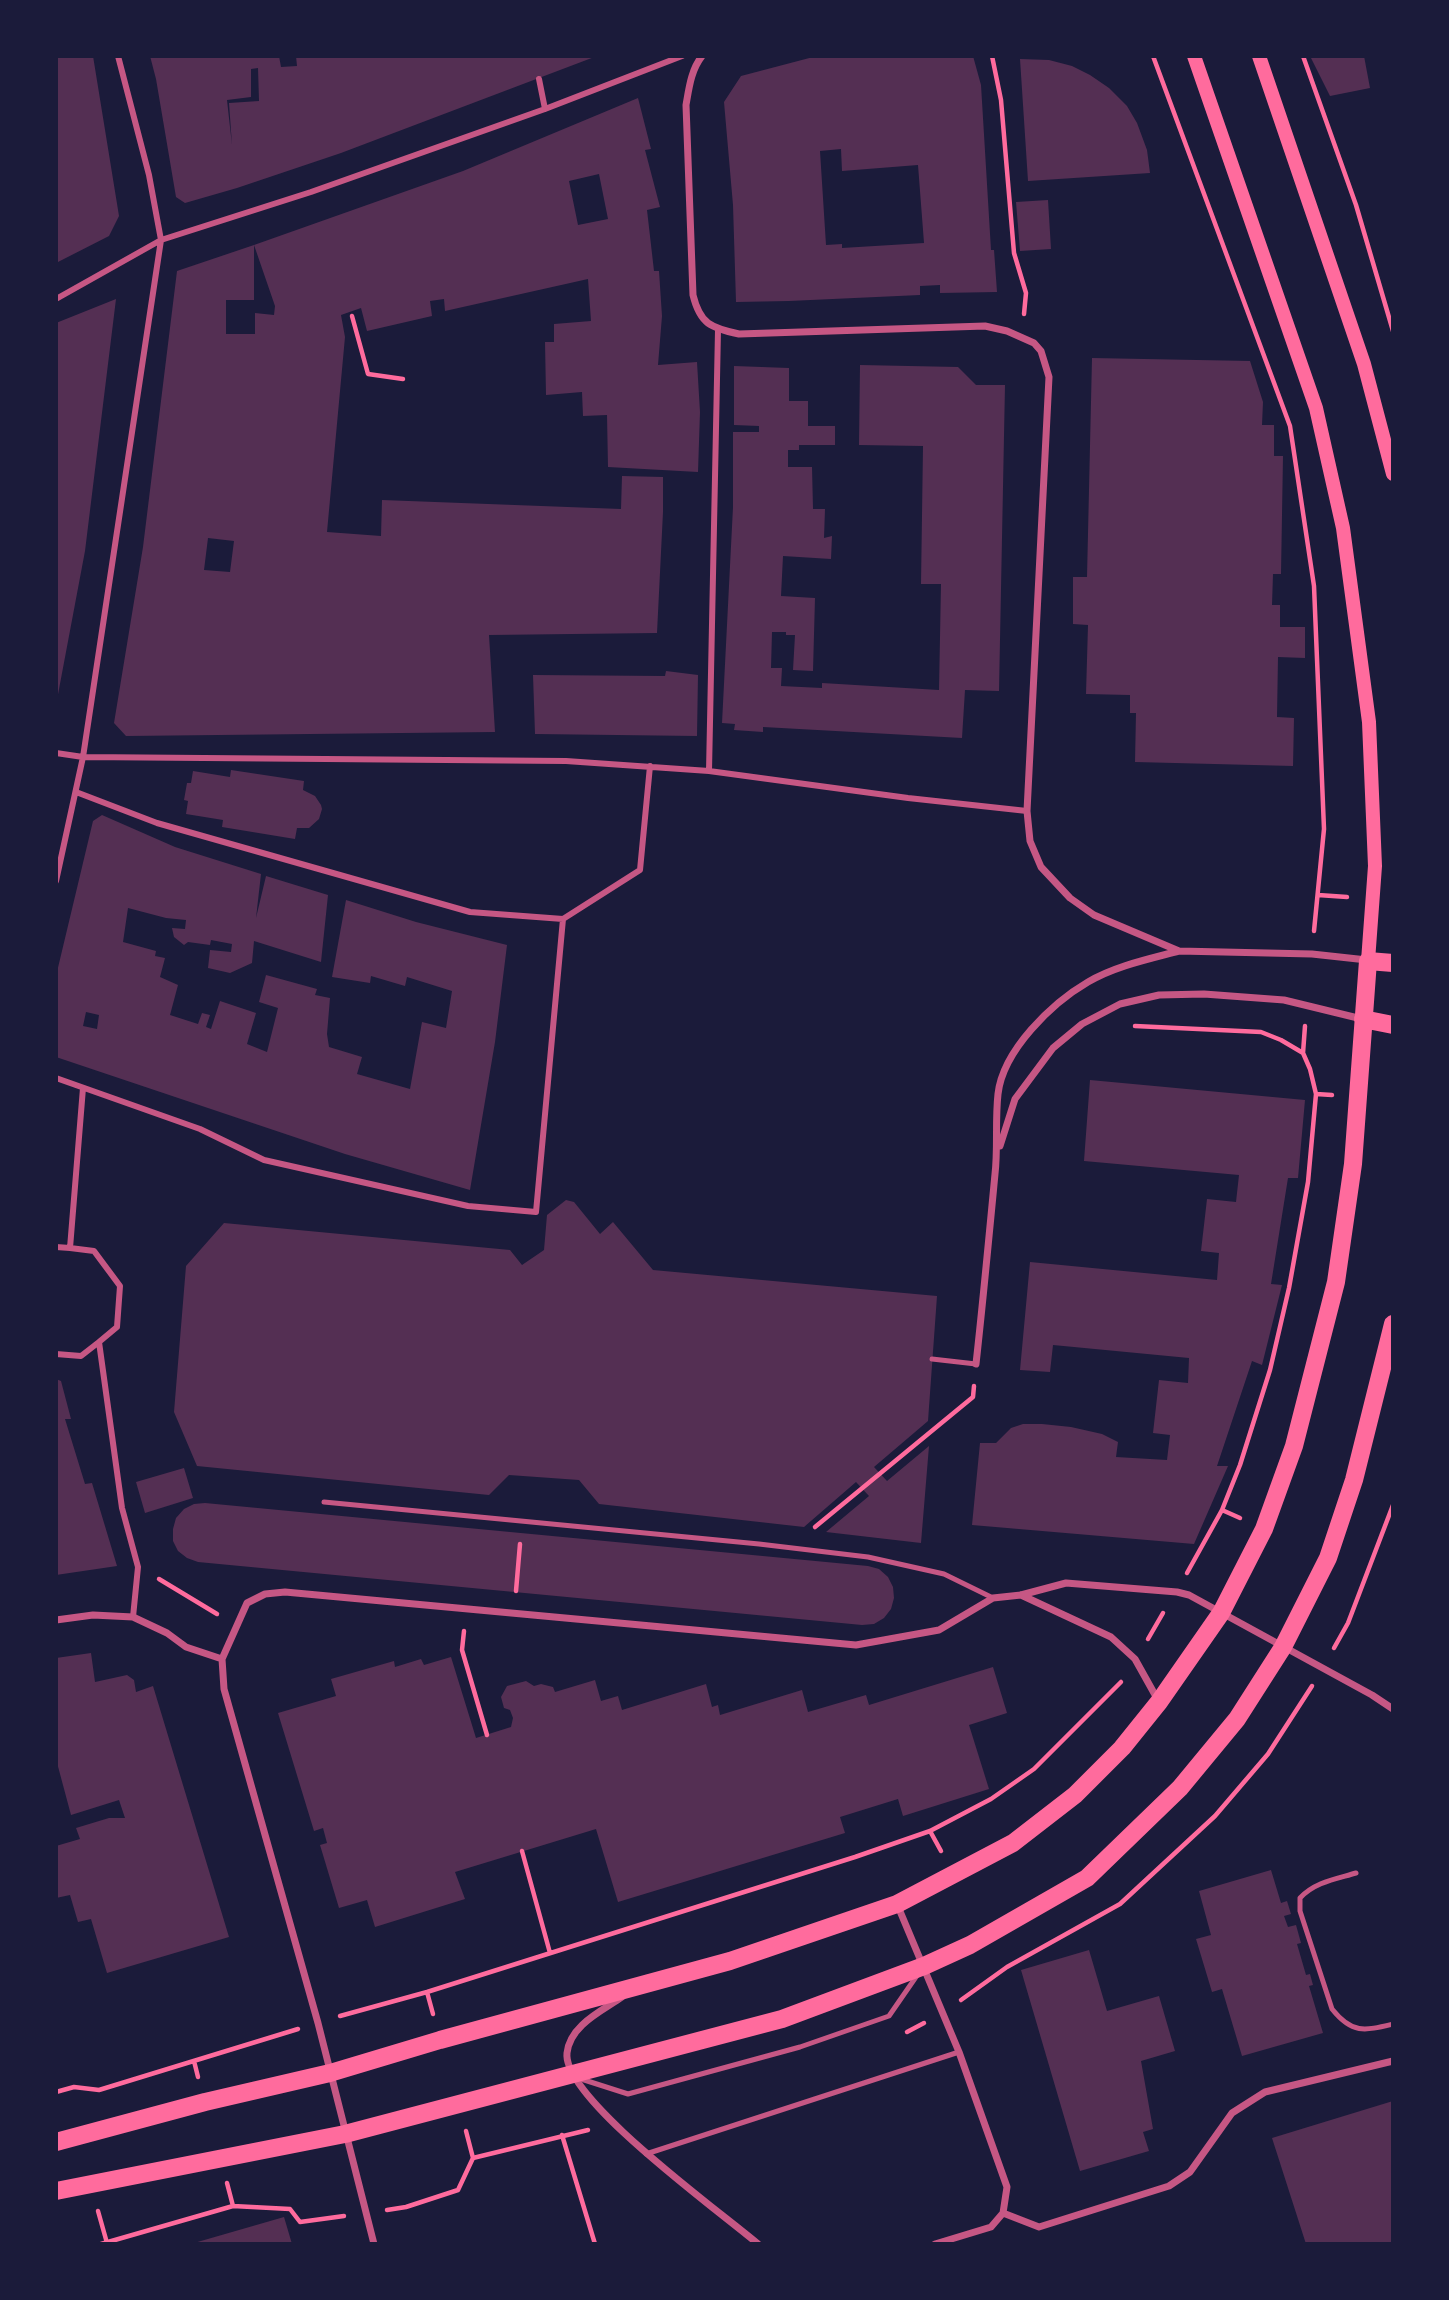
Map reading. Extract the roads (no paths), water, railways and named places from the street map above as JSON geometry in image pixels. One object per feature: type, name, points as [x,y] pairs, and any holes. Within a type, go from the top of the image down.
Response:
[{"type":"main road","points":[[56,2142],[205,2102],[330,2073],[440,2040],[730,1961],[897,1904],[1013,1843],[1075,1795],[1122,1748],[1221,1613],[1264,1530],[1294,1446],[1335,1282],[1353,1164],[1375,866],[1369,722],[1343,528],[1316,408],[1194,56]]},
{"type":"main road","points":[[1259,56],[1364,364],[1393,474]]},
{"type":"main road","points":[[1368,961],[1393,963]]},
{"type":"main road","points":[[1363,1019],[1393,1025]]},
{"type":"main road","points":[[56,2192],[345,2134],[782,2019],[924,1966],[970,1945],[1087,1878],[1180,1788],[1237,1719],[1283,1647],[1328,1558],[1354,1480],[1393,1324]]},
{"type":"street","points":[[56,881],[83,757],[161,240],[149,175],[118,56]]},
{"type":"street","points":[[56,299],[161,240],[311,192],[545,109],[682,56]]},
{"type":"street","points":[[702,56],[691,80],[686,105],[693,295],[697,310],[704,321],[718,330],[739,334],[985,327],[1022,336],[1041,351],[1049,377],[1027,811],[1030,841],[1041,867],[1070,898],[1094,915],[1179,951]]},
{"type":"street","points":[[538,79],[545,109]]},
{"type":"street","points":[[709,771],[718,330]]},
{"type":"street","points":[[56,753],[83,757],[566,761],[650,766],[1027,811]]},
{"type":"street","points":[[76,792],[156,823],[470,912],[563,919],[640,870],[650,766]]},
{"type":"street","points":[[56,1078],[200,1129],[264,1160],[468,1206],[536,1212],[563,919]]},
{"type":"street","points":[[976,1364],[997,1155],[998,1093],[1005,1069],[1024,1039],[1053,1007],[1090,981],[1135,963],[1179,951],[1312,954],[1368,961]]},
{"type":"street","points":[[997,1155],[1015,1099],[1053,1048],[1082,1024],[1120,1004],[1159,995],[1204,993],[1284,1000],[1363,1019]]},
{"type":"street","points":[[70,1248],[83,1088]]},
{"type":"street","points":[[56,1247],[94,1251],[120,1286],[117,1327],[81,1356],[56,1354]]},
{"type":"street","points":[[99,1342],[121,1508],[138,1567],[133,1617]]},
{"type":"street","points":[[374,2244],[318,2023],[224,1689],[222,1659],[247,1603],[265,1594],[275,1593],[856,1645],[939,1630],[993,1598],[1021,1595],[1066,1583],[1177,1591],[1189,1595],[1372,1695],[1393,1710]]},
{"type":"street","points":[[1021,1595],[1111,1637],[1135,1659],[1158,1702]]},
{"type":"street","points":[[56,1620],[93,1615],[133,1617],[167,1633],[186,1647],[222,1659]]},
{"type":"street","points":[[897,1904],[959,2052],[1007,2186],[1003,2213],[991,2227],[935,2244]]},
{"type":"street","points":[[637,1987],[582,2024],[566,2054],[572,2076],[646,2154],[758,2244]]},
{"type":"street","points":[[1003,2213],[1039,2227],[1168,2186],[1190,2172],[1233,2113],[1265,2092],[1393,2061]]},
{"type":"lane","points":[[932,1359],[976,1364]]},
{"type":"lane","points":[[324,1502],[868,1557],[944,1574],[993,1598]]},
{"type":"lane","points":[[1356,1873],[1321,1883],[1308,1890],[1300,1898],[1300,1912],[1332,2009],[1342,2021],[1354,2028],[1368,2030],[1393,2024]]},
{"type":"lane","points":[[572,2076],[628,2094],[800,2047],[889,2016],[924,1966]]},
{"type":"lane","points":[[646,2154],[959,2052]]}]
